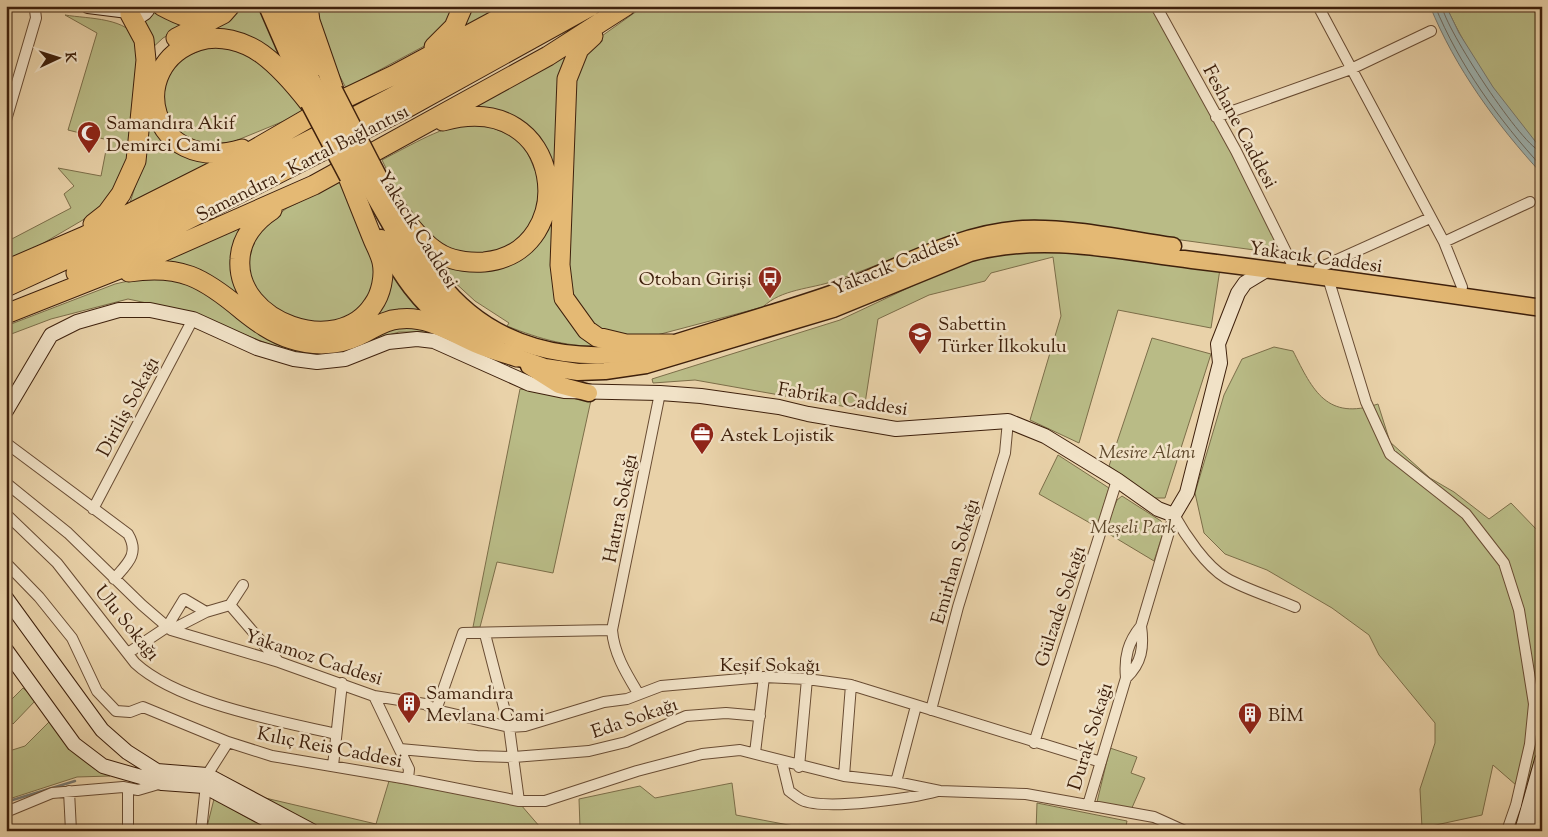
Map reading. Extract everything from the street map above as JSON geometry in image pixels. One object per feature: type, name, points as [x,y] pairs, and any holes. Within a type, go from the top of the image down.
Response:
[{"type":"highway","points":[[162,6],[179,15],[194,19],[226,10]]},
{"type":"highway","points":[[308,6],[321,97]]},
{"type":"highway","points":[[394,75],[438,44],[454,27],[463,6]]},
{"type":"highway","points":[[321,97],[287,76],[261,54],[241,42],[215,38],[185,45],[169,56],[156,86],[157,113],[167,135],[178,145],[194,151],[222,154],[252,146],[287,130],[522,6]]},
{"type":"highway","name":"Samandıra - Kartal Bağlantısı","points":[[6,287],[130,231],[310,142],[560,6]]},
{"type":"highway","name":"Samandıra - Kartal Bağlantısı","points":[[6,304],[92,266],[268,180],[406,109],[591,6]]},
{"type":"highway","points":[[360,171],[382,262],[383,280],[376,301],[368,314],[356,323],[341,329],[302,328],[271,316],[249,296],[243,284],[239,268],[240,247],[250,230],[263,216],[314,185],[548,56],[624,7]]},
{"type":"highway","points":[[624,7],[579,49],[567,80],[561,282],[564,298],[570,309],[587,330],[597,337],[626,344],[672,344]]},
{"type":"highway","points":[[49,250],[84,230],[107,213],[121,194],[136,161],[145,78],[144,40],[128,10]]},
{"type":"highway","points":[[145,78],[157,55],[169,42],[226,10]]},
{"type":"highway","points":[[395,207],[434,250],[452,260],[480,262],[494,261],[521,248],[531,239],[548,205],[547,178],[541,156],[526,136],[499,118],[473,115],[456,117],[409,133]]},
{"type":"highway","points":[[6,270],[85,236],[236,160],[287,130]]},
{"type":"highway","points":[[6,314],[160,253],[314,185]]},
{"type":"highway","points":[[56,294],[123,273],[167,269],[204,280],[265,327],[291,339],[308,343],[344,341],[358,336],[377,325],[400,318],[425,322],[459,333],[480,345],[518,357]]},
{"type":"main road","points":[[88,6],[128,10],[142,15],[149,6]]},
{"type":"main road","points":[[267,6],[321,97],[360,171],[403,278],[418,299],[459,333]]},
{"type":"main road","points":[[279,6],[298,54],[360,171]]},
{"type":"main road","points":[[293,6],[310,48],[321,97]]},
{"type":"main road","name":"Yakacık Caddesi","points":[[360,171],[395,207],[423,258],[439,281],[460,304],[486,323],[522,342],[557,353],[585,356],[624,354],[672,344],[830,294],[961,241],[1009,231],[1052,229],[1292,264],[1323,273],[1542,308]]},
{"type":"main road","name":"Yakacık Caddesi","points":[[360,171],[428,290],[461,321],[487,340],[518,357],[545,367],[578,372],[632,368],[826,312],[970,253],[1026,243],[1062,244],[1268,269],[1462,287],[1542,298]]},
{"type":"main road","name":"Durak Sokağı","points":[[1174,515],[1178,490],[1218,344],[1238,293],[1245,283],[1268,269]]},
{"type":"main road","name":"Fabrika Caddesi","points":[[6,412],[51,335],[77,322],[118,310],[150,310],[193,319],[257,348],[294,359],[317,362],[345,359],[388,342],[401,339],[434,341],[530,384],[564,391],[660,393],[779,407],[808,414],[896,429],[1008,421],[1045,436],[1117,480],[1158,509],[1174,515]]},
{"type":"main road","points":[[518,357],[540,375],[559,385],[589,393]]},
{"type":"main road","points":[[6,598],[102,730],[127,752],[158,770],[205,781],[312,831]]},
{"type":"main road","points":[[6,650],[74,744],[103,766],[162,783],[205,781],[288,831]]},
{"type":"main road","points":[[1522,831],[1542,760]]},
{"type":"main road","points":[[1533,831],[1542,796]]},
{"type":"street","name":"Feshane Caddesi","points":[[1156,6],[1236,151],[1292,264]]},
{"type":"street","points":[[1318,6],[1444,242],[1462,287]]},
{"type":"street","points":[[6,120],[36,18],[35,10]]},
{"type":"street","points":[[1216,117],[1351,69],[1431,31]]},
{"type":"street","points":[[1444,242],[1530,202]]},
{"type":"street","points":[[1430,218],[1323,273],[1366,402],[1390,454],[1466,514],[1504,563],[1519,610],[1530,667],[1534,704],[1530,744],[1516,806],[1507,831]]},
{"type":"street","name":"Diriliş Sokağı","points":[[93,509],[193,319]]},
{"type":"street","name":"Hatıra Sokağı","points":[[612,630],[660,393]]},
{"type":"street","name":"Emirhan Sokağı","points":[[931,710],[958,607],[1005,453],[1008,421]]},
{"type":"street","points":[[6,443],[128,534],[133,543],[133,556],[114,579]]},
{"type":"street","name":"Gülzade Sokağı","points":[[1034,743],[1117,480]]},
{"type":"street","name":"Yakamoz Caddesi","points":[[6,483],[68,533],[114,579],[169,629],[279,662],[374,696],[425,704],[436,710]]},
{"type":"street","name":"Ulu Sokağı","points":[[6,514],[62,569],[128,653],[149,676],[239,711],[336,734]]},
{"type":"street","points":[[1174,515],[1202,556],[1225,577],[1295,607]]},
{"type":"street","name":"Durak Sokağı","points":[[1088,805],[1126,678],[1127,650],[1132,637],[1141,626],[1174,515]]},
{"type":"street","points":[[6,563],[39,597],[72,638],[97,691],[116,711],[130,712],[143,707],[228,742]]},
{"type":"street","points":[[128,653],[169,629],[206,612],[230,605],[244,585]]},
{"type":"street","points":[[169,629],[184,598],[206,612]]},
{"type":"street","points":[[230,605],[279,662]]},
{"type":"street","points":[[436,710],[460,637],[463,633],[612,630],[613,640],[621,664],[638,693]]},
{"type":"street","points":[[484,634],[509,727],[519,801]]},
{"type":"street","points":[[755,753],[764,677]]},
{"type":"street","name":"Keşif Sokağı","points":[[436,710],[509,727],[545,721],[604,702],[627,699],[638,693],[661,686],[764,677],[807,679],[851,685],[1100,762]]},
{"type":"street","points":[[799,767],[807,679]]},
{"type":"street","points":[[333,766],[342,683]]},
{"type":"street","points":[[844,776],[851,685]]},
{"type":"street","points":[[374,696],[400,749],[408,769],[408,779]]},
{"type":"street","points":[[896,782],[916,706]]},
{"type":"street","name":"Eda Sokağı","points":[[400,749],[477,756],[514,757],[589,751],[626,742],[686,716],[726,713],[760,716]]},
{"type":"street","name":"Kılıç Reis Caddesi","points":[[201,831],[205,781],[228,742],[272,756],[408,779],[519,801],[546,801],[636,771],[702,754],[740,750],[799,767],[940,791]]},
{"type":"street","points":[[782,762],[789,791],[803,801],[838,804],[914,798],[940,791],[1026,794],[1154,817],[1185,831]]},
{"type":"street","points":[[6,812],[52,793],[69,790],[128,788],[138,790],[162,783]]},
{"type":"street","points":[[128,788],[128,831]]},
{"type":"street","points":[[69,790],[71,831]]},
{"type":"green space","points":[[157,6],[192,22],[163,38],[150,50],[144,21],[152,15]]},
{"type":"green space","points":[[238,6],[261,6],[283,60],[253,38],[243,34],[223,30],[196,31]]},
{"type":"green space","points":[[313,6],[458,6],[452,21],[428,44],[346,88],[321,40]]},
{"type":"green space","points":[[471,6],[506,6],[459,32]]},
{"type":"green space","points":[[644,6],[1150,6],[1201,90],[1279,244],[1269,252],[1035,220],[1007,223],[980,228],[931,243],[860,272],[825,284],[778,296],[763,307],[638,340],[603,334],[579,314],[567,284],[570,109],[579,62],[599,38]]},
{"type":"green space","points":[[1446,6],[1542,6],[1542,150],[1514,117],[1488,81]]},
{"type":"green space","points":[[65,15],[117,24],[134,34],[139,42],[127,173],[105,207],[6,265],[6,242],[71,208],[64,194],[74,186],[58,168],[101,176],[108,140],[68,130],[97,33]]},
{"type":"green space","points":[[213,45],[250,53],[276,72],[306,112],[223,146],[183,138],[165,116],[161,90],[173,62]]},
{"type":"green space","points":[[573,48],[556,177],[545,147],[529,127],[507,114],[477,106]]},
{"type":"green space","points":[[148,92],[198,157],[209,164],[129,206],[144,158]]},
{"type":"green space","points":[[476,121],[522,140],[544,191],[532,223],[521,238],[497,251],[468,253],[441,245],[422,230],[408,212],[382,160],[439,131]]},
{"type":"green space","points":[[340,182],[368,238],[377,280],[362,310],[331,323],[298,320],[280,312],[253,289],[247,260],[250,245],[264,225],[287,208]]},
{"type":"green space","points":[[554,203],[555,292],[606,346],[580,346],[555,342],[507,326],[509,323],[475,301],[451,279],[427,251],[498,262]]},
{"type":"green space","points":[[245,224],[234,280],[240,297],[201,270],[166,261]]},
{"type":"green space","points":[[1041,247],[1220,269],[1211,328],[1118,310],[1079,443],[1030,420],[1061,316],[1053,257],[991,273],[985,281],[929,295],[878,319],[864,410],[695,380],[653,383],[652,379],[840,320],[959,264],[1002,251]]},
{"type":"green space","points":[[389,265],[431,316],[367,320]]},
{"type":"green space","points":[[180,275],[265,335],[381,330],[425,325],[437,335],[422,332],[399,332],[382,337],[350,353],[302,357],[184,311],[128,299],[51,319],[6,336],[6,326],[115,284],[150,276]]},
{"type":"green space","name":"Mesire Alanı","points":[[1152,338],[1211,354],[1165,498],[1154,498],[1109,466]]},
{"type":"green space","points":[[1274,347],[1293,351],[1315,390],[1334,405],[1346,409],[1378,404],[1390,442],[1430,478],[1454,492],[1489,519],[1511,503],[1537,530],[1542,575],[1542,738],[1524,792],[1493,765],[1482,815],[1422,828],[1420,789],[1435,743],[1435,723],[1379,655],[1369,635],[1332,608],[1267,570],[1225,554],[1204,533],[1195,493],[1224,395],[1242,359]]},
{"type":"green space","points":[[520,389],[591,400],[553,573],[497,562],[480,627],[473,627]]},
{"type":"green space","points":[[1058,455],[1109,488],[1097,527],[1039,494]]},
{"type":"green space","name":"Meşeli Park","points":[[1122,496],[1161,521],[1164,530],[1154,561],[1104,531],[1117,500]]},
{"type":"green space","points":[[23,688],[36,700],[13,724],[6,718],[6,705]]},
{"type":"green space","points":[[52,719],[74,753],[110,776],[77,777],[6,800],[6,752],[25,746]]},
{"type":"green space","points":[[1110,748],[1137,757],[1131,773],[1145,778],[1131,810],[1097,802]]},
{"type":"green space","points":[[389,781],[521,805],[540,827],[580,827],[579,799],[640,786],[655,798],[732,783],[736,815],[820,831],[324,831],[261,797],[376,824]]},
{"type":"green space","points":[[214,799],[271,831],[206,831]]},
{"type":"green space","points":[[1037,803],[1127,821],[1125,831],[1036,831]]},
{"type":"water","points":[[1430,6],[1446,6],[1459,33],[1493,87],[1542,150],[1542,174],[1509,136],[1478,95],[1452,52]]},
{"type":"waterway","points":[[6,802],[75,781]]},
{"type":"place","name":"Samandıra Akif Demirci Cami","points":[[89,154]]},
{"type":"place","name":"Otoban Girişi","points":[[770,299]]},
{"type":"place","name":"Sabettin Türker İlkokulu","points":[[920,355]]},
{"type":"place","name":"Astek Lojistik","points":[[702,455]]},
{"type":"place","name":"Samandıra Mevlana Cami","points":[[409,724]]},
{"type":"place","name":"BİM","points":[[1250,735]]}]
